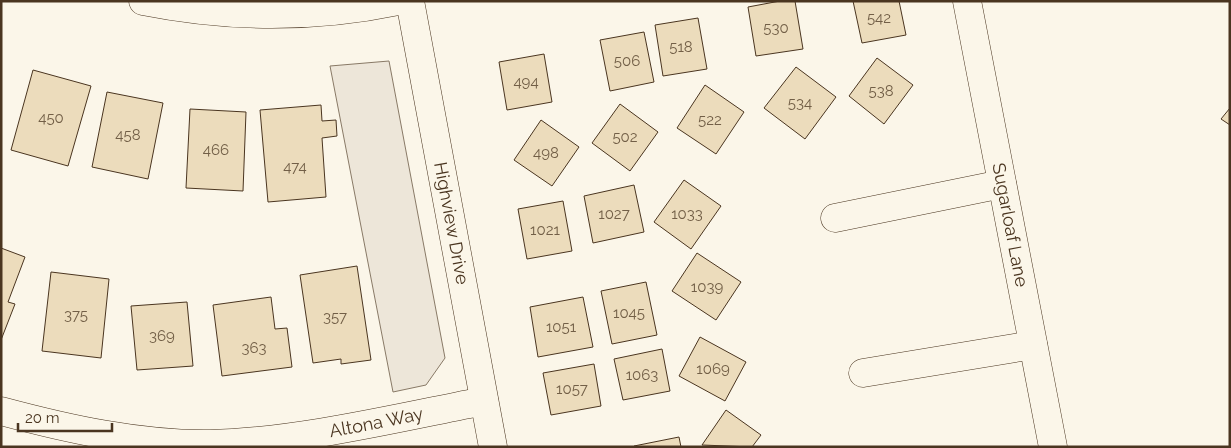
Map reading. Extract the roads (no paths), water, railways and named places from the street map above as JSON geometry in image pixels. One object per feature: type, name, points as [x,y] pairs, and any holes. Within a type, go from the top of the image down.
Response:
[{"type":"street","points":[[143,1],[188,10],[252,15],[316,14],[398,1]]},
{"type":"street","name":"Highview Drive","points":[[410,1],[493,447]]},
{"type":"street","name":"Sugarloaf Lane","points":[[967,1],[1053,447]]},
{"type":"street","points":[[835,218],[1002,184]]},
{"type":"street","points":[[863,373],[1033,345]]},
{"type":"street","name":"Altona Way","points":[[1,411],[67,428],[149,440],[208,445],[250,442],[484,401]]}]
